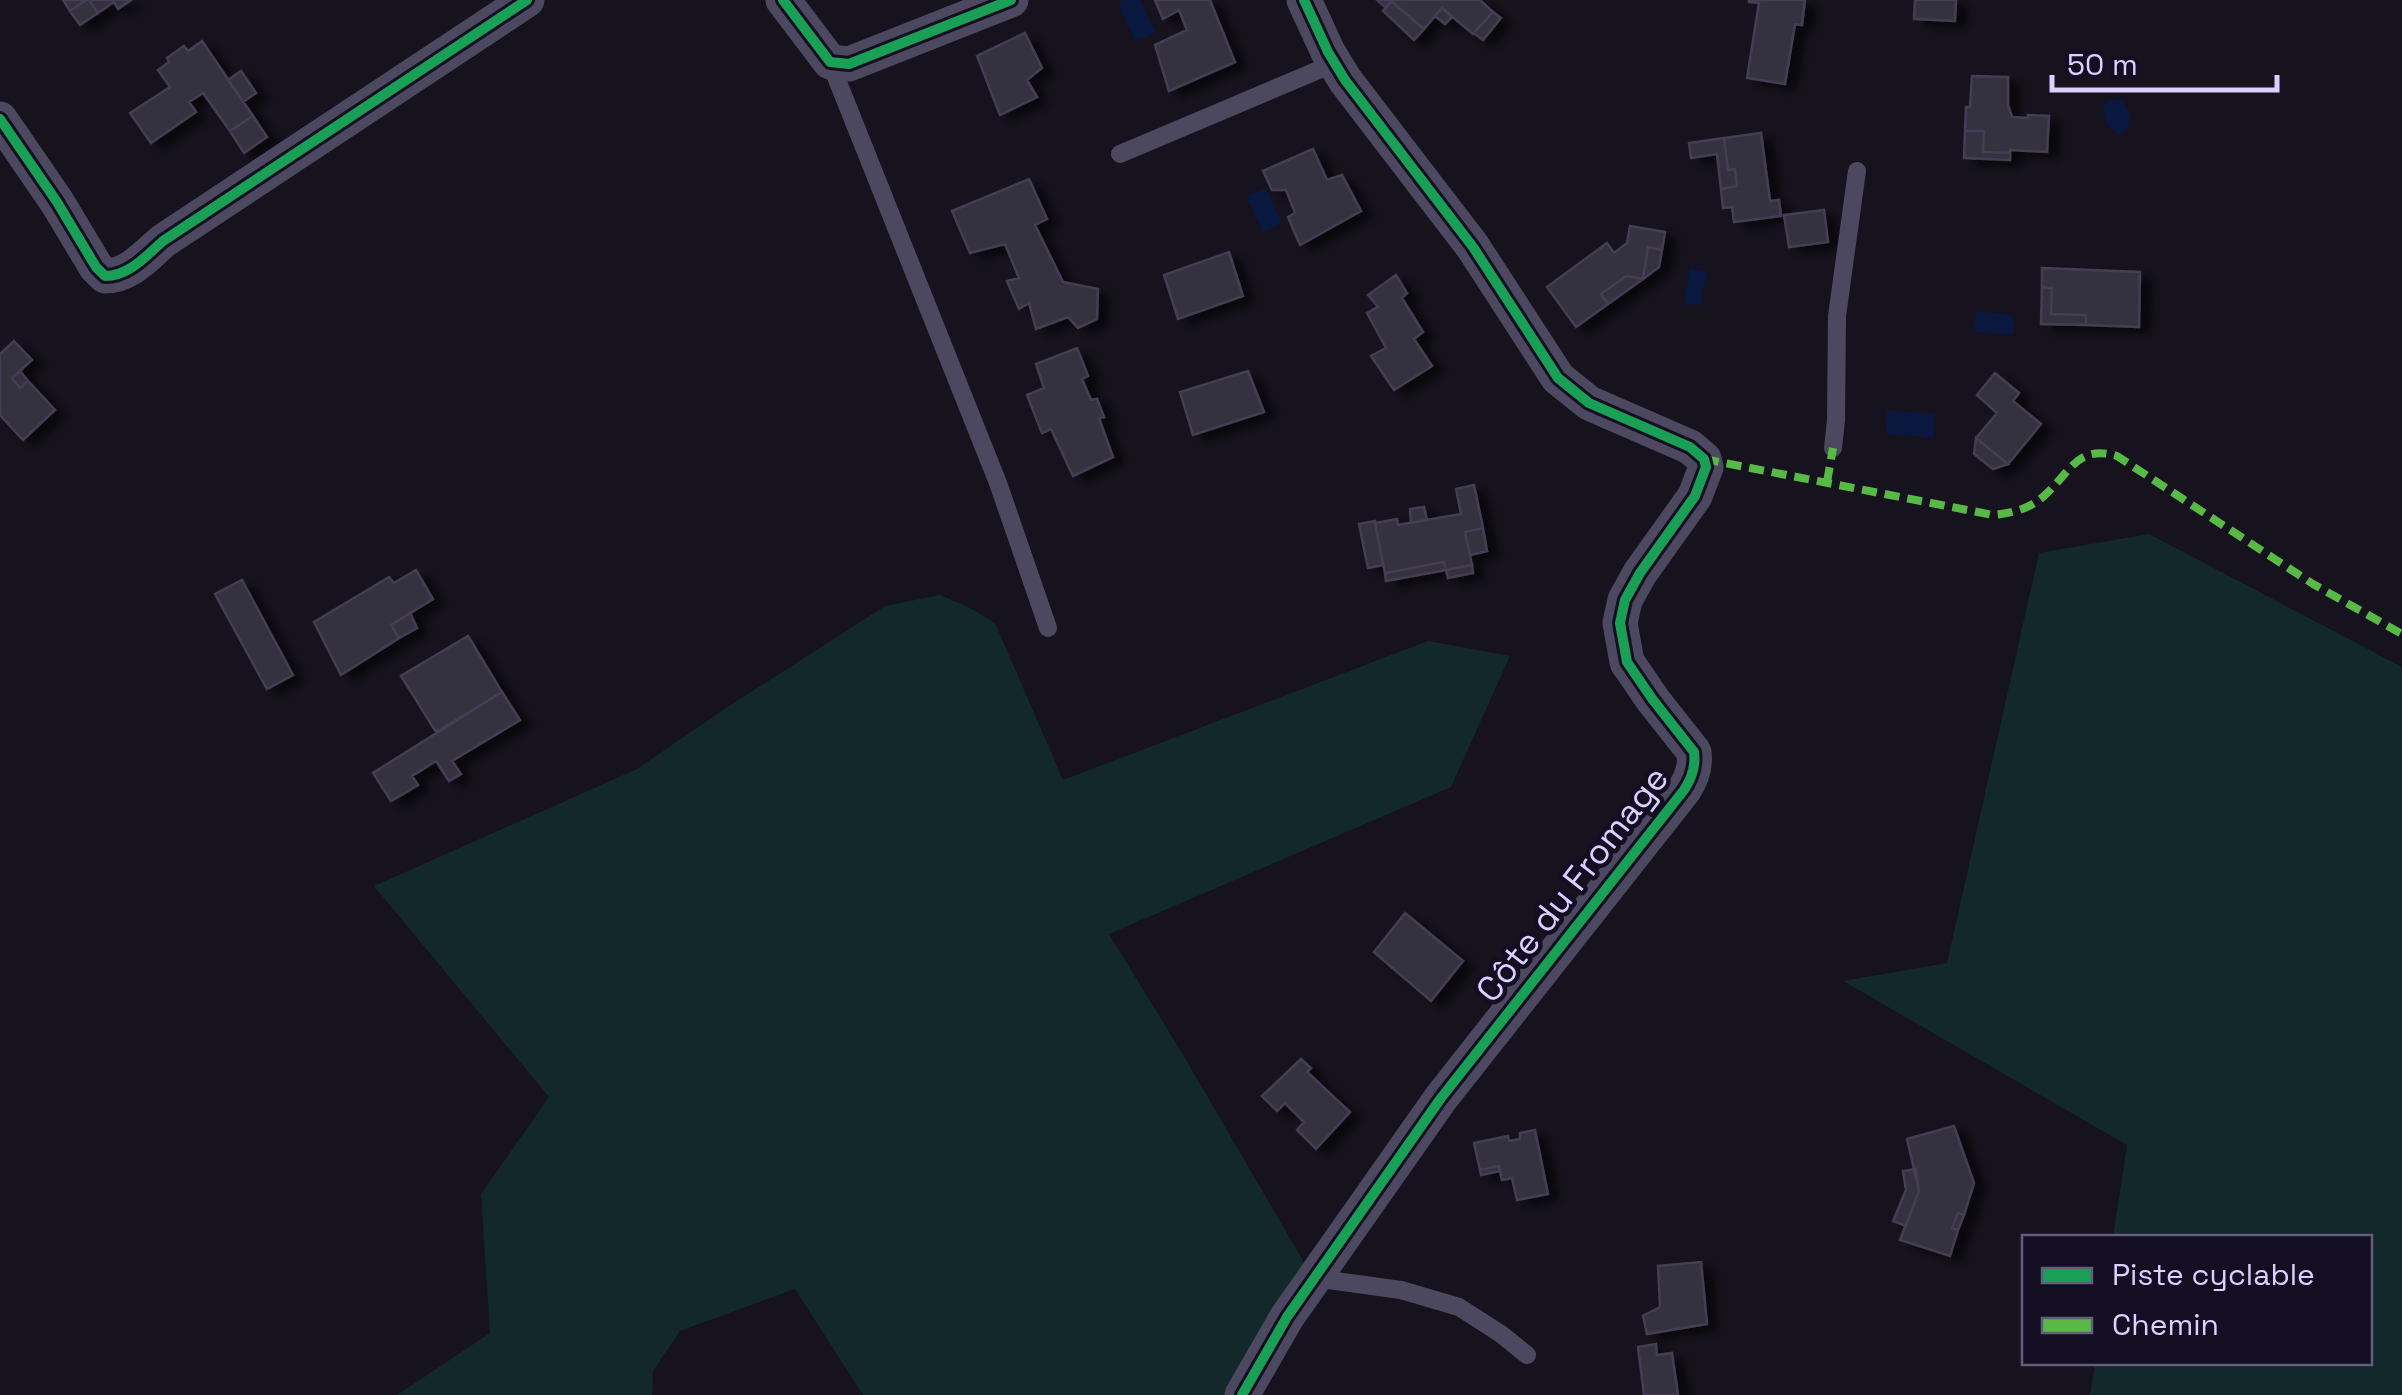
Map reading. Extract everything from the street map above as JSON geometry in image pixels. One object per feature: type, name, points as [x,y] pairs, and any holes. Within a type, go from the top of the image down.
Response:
[{"type":"street","points":[[0,119],[96,267],[105,276],[112,276],[129,270],[164,241],[527,0]]},
{"type":"street","points":[[783,0],[830,62],[849,64],[1011,0]]},
{"type":"street","name":"Côte du Fromage","points":[[1242,1395],[1286,1317],[1441,1098],[1690,781],[1695,762],[1694,752],[1627,662],[1620,623],[1640,573],[1696,496],[1706,468],[1704,459],[1690,447],[1589,403],[1558,378],[1473,247],[1345,80],[1304,0]]},
{"type":"lane","points":[[830,62],[998,482],[1048,628]]},
{"type":"lane","points":[[1120,154],[1335,63]]},
{"type":"lane","points":[[1833,448],[1837,316],[1857,171]]},
{"type":"lane","points":[[1314,1278],[1401,1290],[1459,1307],[1527,1355]]},
{"type":"green space","points":[[2149,534],[2402,667],[2402,1395],[2090,1395],[2095,1365],[2372,1365],[2372,1235],[2113,1235],[2127,1145],[1843,981],[1947,963],[2039,553]]},
{"type":"green space","points":[[940,595],[995,623],[1063,780],[1428,641],[1510,656],[1451,787],[1109,934],[1309,1271],[1224,1395],[863,1395],[795,1289],[680,1331],[653,1371],[652,1395],[397,1395],[490,1333],[481,1194],[549,1097],[374,886],[637,769],[885,606]]},
{"type":"water","points":[[1141,0],[1156,33],[1135,41],[1118,3]]},
{"type":"water","points":[[2110,99],[2122,100],[2131,115],[2128,128],[2120,135],[2109,127],[2106,119],[2103,105]]},
{"type":"water","points":[[1266,188],[1282,224],[1263,232],[1246,196]]},
{"type":"water","points":[[1690,268],[1707,272],[1700,306],[1684,304]]},
{"type":"water","points":[[1976,311],[2013,315],[2013,335],[1974,332]]},
{"type":"water","points":[[1886,410],[1935,414],[1933,438],[1887,434]]},
{"type":"building","points":[[63,0],[86,0],[70,11]]},
{"type":"building","points":[[86,0],[98,13],[80,25],[70,11]]},
{"type":"building","points":[[89,0],[131,0],[118,9],[114,2],[98,13]]},
{"type":"building","points":[[1155,0],[1210,0],[1235,62],[1169,91],[1155,45],[1187,30],[1179,10],[1163,19]]},
{"type":"building","points":[[1377,0],[1480,0],[1493,12],[1473,34],[1442,8],[1424,29],[1391,1],[1386,8]]},
{"type":"building","points":[[1749,0],[1805,0],[1802,25],[1795,24],[1785,84],[1747,78],[1759,3]]},
{"type":"building","points":[[1915,0],[1956,0],[1955,21],[1914,19]]},
{"type":"building","points":[[1391,1],[1424,29],[1414,40],[1383,11]]},
{"type":"building","points":[[1442,8],[1452,17],[1445,24],[1435,16]]},
{"type":"building","points":[[1493,12],[1501,18],[1483,40],[1474,33]]},
{"type":"building","points":[[1025,33],[1042,68],[1027,80],[1037,97],[1000,115],[977,56]]},
{"type":"building","points":[[202,41],[253,116],[230,131],[203,93],[189,102],[196,112],[151,143],[130,113],[170,87],[158,70],[169,62],[167,58],[184,46],[188,51]]},
{"type":"building","points":[[241,71],[256,93],[243,102],[228,80]]},
{"type":"building","points":[[1972,76],[2008,77],[2012,117],[2049,116],[2047,152],[1983,152],[1984,131],[1965,131]]},
{"type":"building","points":[[253,116],[267,137],[244,153],[230,131]]},
{"type":"building","points":[[1965,131],[1984,131],[1983,152],[2010,153],[2010,160],[1964,158]]},
{"type":"building","points":[[1761,133],[1770,201],[1779,200],[1781,216],[1734,222],[1732,207],[1723,208],[1721,189],[1737,186],[1735,169],[1728,170],[1724,138]]},
{"type":"building","points":[[1724,138],[1728,170],[1735,169],[1737,186],[1721,189],[1717,154],[1691,158],[1689,143]]},
{"type":"building","points":[[1313,149],[1327,180],[1342,175],[1361,211],[1300,245],[1288,217],[1295,213],[1286,190],[1272,190],[1263,171]]},
{"type":"building","points":[[1029,179],[1047,219],[1035,225],[1063,282],[1098,289],[1097,319],[1078,328],[1068,317],[1036,329],[1029,303],[1019,309],[1007,281],[1019,278],[1005,244],[970,253],[952,211]]},
{"type":"building","points":[[1824,210],[1828,242],[1789,247],[1784,215]]},
{"type":"building","points":[[1630,226],[1665,232],[1662,250],[1648,247],[1643,279],[1626,276],[1601,294],[1608,304],[1576,327],[1547,287],[1607,243],[1614,253],[1627,243]]},
{"type":"building","points":[[1648,247],[1662,250],[1659,267],[1643,279]]},
{"type":"building","points":[[1229,252],[1243,296],[1178,319],[1164,275]]},
{"type":"building","points":[[2042,268],[2140,272],[2139,327],[2086,325],[2086,315],[2051,314],[2052,288],[2042,287]]},
{"type":"building","points":[[1396,275],[1407,293],[1402,298],[1423,332],[1414,339],[1432,366],[1394,390],[1371,356],[1386,348],[1367,313],[1378,307],[1368,295]]},
{"type":"building","points":[[1626,276],[1643,279],[1608,304],[1601,294]]},
{"type":"building","points":[[2042,287],[2052,288],[2051,314],[2086,315],[2086,325],[2041,324]]},
{"type":"building","points":[[14,341],[32,360],[12,378],[20,388],[28,381],[55,410],[23,440],[0,415],[0,354]]},
{"type":"building","points":[[1077,348],[1088,376],[1082,379],[1091,400],[1097,399],[1104,417],[1099,418],[1113,457],[1073,476],[1051,429],[1042,433],[1027,395],[1044,388],[1036,364]]},
{"type":"building","points":[[20,371],[28,381],[20,388],[12,378]]},
{"type":"building","points":[[1248,371],[1264,412],[1193,435],[1180,392]]},
{"type":"building","points":[[1995,373],[2019,393],[2013,401],[2041,424],[2008,464],[1976,438],[1997,413],[1977,395]]},
{"type":"building","points":[[1976,438],[2008,464],[1993,469],[1974,454]]},
{"type":"building","points":[[1474,485],[1483,528],[1465,532],[1472,565],[1446,570],[1444,562],[1385,573],[1375,523],[1397,519],[1398,525],[1461,514],[1456,489]]},
{"type":"building","points":[[1424,507],[1427,520],[1411,523],[1410,509]]},
{"type":"building","points":[[1375,521],[1383,565],[1368,568],[1359,524]]},
{"type":"building","points":[[1483,528],[1487,551],[1470,555],[1465,532]]},
{"type":"building","points":[[1444,562],[1446,570],[1386,581],[1385,573]]},
{"type":"building","points":[[1472,565],[1473,573],[1448,578],[1446,570]]},
{"type":"building","points":[[416,570],[433,599],[391,625],[399,638],[341,675],[314,622],[389,577],[394,583]]},
{"type":"building","points":[[242,580],[293,675],[267,689],[215,594]]},
{"type":"building","points":[[410,613],[417,628],[399,638],[391,625]]},
{"type":"building","points":[[468,636],[502,692],[436,732],[401,676]]},
{"type":"building","points":[[502,692],[520,720],[452,761],[461,774],[449,781],[436,761],[412,776],[418,785],[391,801],[373,773]]},
{"type":"building","points":[[1405,913],[1463,961],[1431,1001],[1374,952]]},
{"type":"building","points":[[1301,1059],[1311,1068],[1307,1072],[1350,1112],[1316,1149],[1297,1130],[1304,1122],[1285,1103],[1277,1111],[1262,1096]]},
{"type":"building","points":[[1954,1126],[1974,1183],[1964,1215],[1958,1213],[1952,1228],[1958,1230],[1950,1256],[1900,1240],[1919,1191],[1907,1139]]},
{"type":"building","points":[[1535,1130],[1548,1194],[1517,1200],[1512,1178],[1502,1180],[1499,1166],[1480,1170],[1474,1143],[1508,1136],[1509,1141],[1520,1139],[1520,1133]]},
{"type":"building","points":[[1499,1166],[1500,1171],[1481,1175],[1480,1170]]},
{"type":"building","points":[[1916,1169],[1919,1191],[1906,1226],[1893,1221],[1906,1190],[1903,1171]]},
{"type":"building","points":[[1958,1213],[1964,1215],[1958,1230],[1952,1228]]},
{"type":"building","points":[[1701,1262],[1707,1324],[1647,1334],[1643,1316],[1660,1307],[1658,1266]]},
{"type":"building","points":[[1656,1344],[1657,1355],[1672,1353],[1678,1395],[1644,1395],[1638,1347]]},
{"type":"marked path","points":[[1827,482],[1833,448]]},
{"type":"marked path","points":[[1704,459],[1993,515],[2033,504],[2083,457],[2103,453],[2117,456],[2313,584],[2402,634]]},
{"type":"cycle path","points":[[0,119],[96,267],[105,276],[114,275],[137,264],[163,241],[527,0]]},
{"type":"cycle path","points":[[783,0],[830,62],[849,64],[1011,0]]},
{"type":"cycle path","points":[[1242,1395],[1287,1317],[1441,1098],[1684,790],[1694,762],[1694,752],[1627,662],[1620,623],[1625,600],[1640,573],[1695,496],[1706,467],[1704,459],[1690,447],[1589,403],[1558,378],[1473,247],[1345,80],[1304,0]]}]
